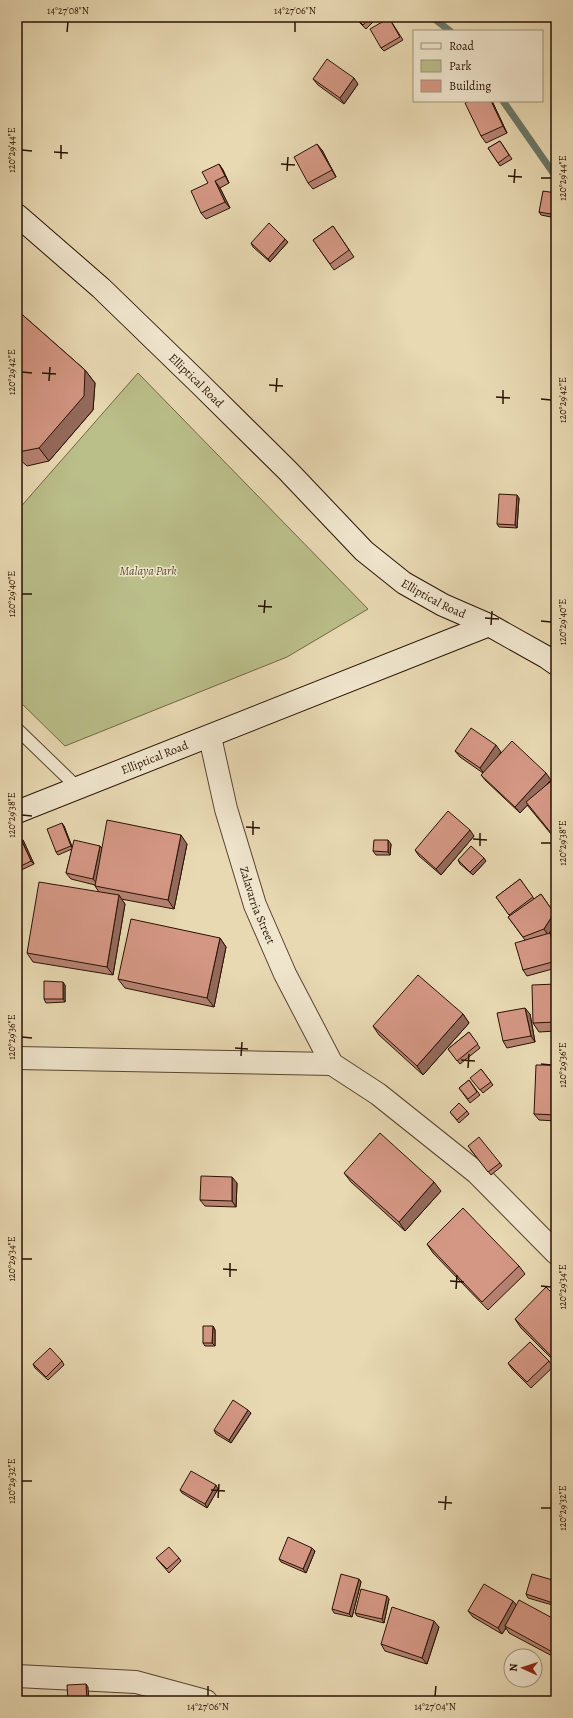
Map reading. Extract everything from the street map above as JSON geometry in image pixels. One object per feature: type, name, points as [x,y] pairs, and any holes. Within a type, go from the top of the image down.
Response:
[{"type":"street","name":"Elliptical Road","points":[[17,215],[101,288],[288,471],[364,551],[404,583],[443,605],[489,625]]},
{"type":"street","name":"Elliptical Road","points":[[17,812],[210,737],[489,625]]},
{"type":"street","points":[[489,625],[546,656],[556,664]]},
{"type":"street","name":"Zalavarria Street","points":[[210,737],[226,809],[255,905],[285,974],[332,1064]]},
{"type":"street","points":[[17,1058],[332,1064],[378,1094],[477,1173],[556,1253]]},
{"type":"street","points":[[17,1676],[136,1682],[206,1701]]},
{"type":"lane","points":[[17,729],[78,788]]},
{"type":"green space","name":"Malaya Park","points":[[138,373],[368,609],[287,657],[65,746],[17,699],[17,511]]},
{"type":"building","points":[[355,17],[372,17],[363,25]]},
{"type":"building","points":[[389,18],[400,37],[381,48],[370,29]]},
{"type":"building","points":[[327,59],[354,78],[340,98],[313,79]]},
{"type":"building","points":[[491,102],[503,126],[481,136],[465,103]]},
{"type":"building","points":[[500,141],[509,155],[498,163],[488,148]]},
{"type":"building","points":[[317,144],[332,170],[308,183],[294,157]]},
{"type":"building","points":[[219,164],[225,176],[215,181],[225,202],[201,213],[191,191],[208,183],[202,172]]},
{"type":"building","points":[[543,191],[556,193],[556,215],[539,212]]},
{"type":"building","points":[[269,223],[285,239],[268,259],[251,243]]},
{"type":"building","points":[[333,226],[349,250],[330,264],[313,240]]},
{"type":"building","points":[[17,310],[85,370],[84,396],[39,448],[18,452],[17,452]]},
{"type":"building","points":[[499,494],[517,495],[515,525],[497,524]]},
{"type":"building","points":[[471,728],[496,745],[480,768],[455,751]]},
{"type":"building","points":[[512,741],[546,773],[515,807],[481,775]]},
{"type":"building","points":[[556,777],[556,839],[526,802]]},
{"type":"building","points":[[448,811],[470,830],[436,869],[415,850]]},
{"type":"building","points":[[107,820],[181,835],[168,900],[95,886]]},
{"type":"building","points":[[62,823],[71,846],[56,852],[47,829]]},
{"type":"building","points":[[20,837],[31,861],[17,868],[17,838]]},
{"type":"building","points":[[74,840],[100,846],[93,879],[66,873]]},
{"type":"building","points":[[374,840],[388,840],[388,852],[373,851]]},
{"type":"building","points":[[471,846],[484,858],[470,872],[458,860]]},
{"type":"building","points":[[520,879],[533,897],[509,915],[496,897]]},
{"type":"building","points":[[39,882],[119,895],[107,967],[27,953]]},
{"type":"building","points":[[541,894],[554,913],[544,929],[523,937],[508,917]]},
{"type":"building","points":[[131,919],[220,938],[207,998],[118,979]]},
{"type":"building","points":[[550,933],[556,955],[556,961],[523,970],[515,943]]},
{"type":"building","points":[[418,975],[463,1014],[417,1066],[373,1026]]},
{"type":"building","points":[[44,981],[63,982],[63,999],[44,999]]},
{"type":"building","points":[[556,984],[556,1022],[533,1023],[532,985]]},
{"type":"building","points":[[525,1008],[531,1036],[503,1041],[497,1013]]},
{"type":"building","points":[[469,1032],[478,1044],[457,1061],[448,1049]]},
{"type":"building","points":[[536,1065],[556,1065],[556,1115],[534,1114]]},
{"type":"building","points":[[481,1069],[491,1082],[480,1090],[470,1078]]},
{"type":"building","points":[[469,1080],[477,1092],[468,1099],[459,1088]]},
{"type":"building","points":[[459,1103],[467,1111],[457,1120],[450,1112]]},
{"type":"building","points":[[380,1133],[434,1182],[399,1222],[344,1173]]},
{"type":"building","points":[[479,1137],[500,1163],[488,1172],[468,1146]]},
{"type":"building","points":[[201,1176],[232,1177],[232,1201],[200,1200]]},
{"type":"building","points":[[463,1208],[519,1266],[482,1302],[427,1244]]},
{"type":"building","points":[[546,1287],[556,1297],[556,1361],[515,1319]]},
{"type":"building","points":[[203,1326],[213,1326],[212,1343],[203,1343]]},
{"type":"building","points":[[530,1342],[549,1361],[527,1382],[508,1363]]},
{"type":"building","points":[[50,1348],[62,1361],[46,1377],[33,1364]]},
{"type":"building","points":[[233,1400],[248,1410],[229,1440],[214,1430]]},
{"type":"building","points":[[191,1471],[216,1485],[205,1504],[180,1490]]},
{"type":"building","points":[[288,1537],[312,1548],[303,1569],[279,1559]]},
{"type":"building","points":[[169,1547],[179,1558],[167,1569],[156,1558]]},
{"type":"building","points":[[341,1574],[359,1579],[349,1614],[332,1609]]},
{"type":"building","points":[[532,1574],[556,1581],[556,1604],[526,1594]]},
{"type":"building","points":[[484,1584],[513,1601],[498,1628],[468,1611]]},
{"type":"building","points":[[361,1589],[387,1596],[382,1619],[355,1613]]},
{"type":"building","points":[[519,1600],[556,1620],[556,1654],[505,1626]]},
{"type":"building","points":[[392,1607],[434,1621],[422,1658],[381,1644]]},
{"type":"building","points":[[86,1684],[87,1701],[68,1701],[67,1685]]},
{"type":"waterway","points":[[432,17],[449,30]]},
{"type":"waterway","points":[[504,102],[556,177]]}]
